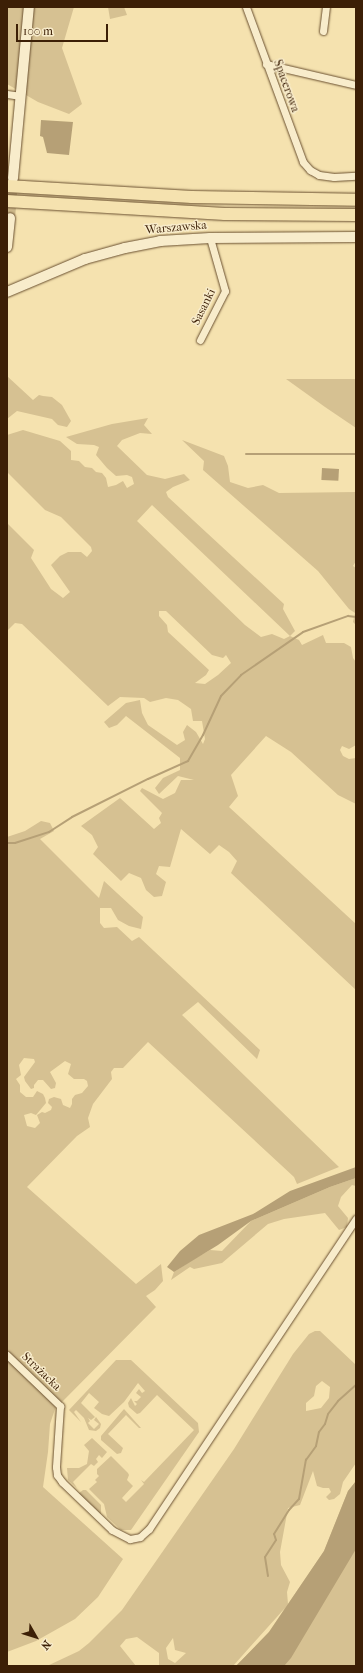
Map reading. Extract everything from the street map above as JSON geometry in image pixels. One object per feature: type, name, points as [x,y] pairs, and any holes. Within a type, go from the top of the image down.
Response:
[{"type":"highway","points":[[10,182],[192,197],[356,200]]},
{"type":"highway","points":[[7,201],[225,214],[356,215]]},
{"type":"street","points":[[10,182],[28,7]]},
{"type":"street","name":"Spacerowa","points":[[246,7],[303,162],[310,170],[320,174],[334,177],[356,176]]},
{"type":"street","points":[[323,31],[326,7]]},
{"type":"street","points":[[266,64],[356,85]]},
{"type":"street","points":[[7,94],[20,96]]},
{"type":"street","points":[[7,247],[10,218]]},
{"type":"street","name":"Warszawska","points":[[7,292],[70,265],[112,251],[160,241],[210,238],[356,237]]},
{"type":"street","name":"Sasanki","points":[[200,340],[225,291],[210,238]]},
{"type":"street","name":"Strażacka","points":[[7,1355],[60,1406],[56,1467],[57,1475],[62,1482],[112,1530],[130,1538],[140,1537],[149,1529],[356,1219]]},
{"type":"shaded area","points":[[7,7],[74,7],[62,48],[82,104],[69,114],[38,102],[7,84]]},
{"type":"shaded area","points":[[108,7],[124,7],[127,15],[110,19]]},
{"type":"shaded area","points":[[41,120],[73,122],[69,155],[47,153],[43,137],[40,136]]},
{"type":"shaded area","points":[[7,376],[33,400],[39,395],[52,397],[62,405],[71,421],[67,427],[58,425],[52,419],[17,411],[7,419]]},
{"type":"shaded area","points":[[286,379],[356,379],[356,428],[325,407]]},
{"type":"shaded area","points":[[148,418],[144,425],[152,434],[140,433],[122,440],[117,446],[147,475],[165,479],[184,474],[190,480],[173,487],[166,492],[168,497],[284,604],[283,609],[295,631],[290,636],[299,640],[302,645],[323,635],[326,643],[344,643],[351,647],[353,658],[356,662],[356,745],[349,749],[342,746],[340,750],[343,756],[349,759],[356,758],[356,804],[338,795],[291,752],[266,736],[231,775],[238,796],[229,807],[356,924],[356,990],[231,873],[237,861],[229,852],[219,845],[210,854],[181,829],[170,867],[159,866],[156,874],[166,882],[162,896],[154,897],[146,890],[141,878],[129,873],[121,881],[93,854],[98,847],[92,835],[81,826],[120,798],[154,829],[161,823],[159,818],[162,813],[140,791],[142,788],[163,799],[175,793],[181,780],[194,780],[178,776],[159,794],[155,788],[163,778],[180,770],[180,758],[126,716],[117,725],[109,728],[104,722],[126,703],[140,700],[142,713],[148,725],[177,745],[185,740],[183,732],[187,725],[196,732],[203,744],[205,739],[202,721],[193,721],[191,709],[178,700],[166,698],[150,702],[144,698],[120,697],[108,706],[22,624],[15,623],[7,631],[7,523],[34,550],[31,558],[51,589],[63,598],[70,592],[51,565],[60,556],[68,552],[81,552],[87,557],[92,551],[91,547],[61,517],[45,510],[7,472],[7,435],[23,430],[60,441],[71,451],[71,460],[79,461],[85,467],[92,468],[96,472],[102,473],[106,478],[108,487],[123,481],[127,488],[134,484],[132,477],[127,475],[116,476],[107,468],[96,455],[99,447],[94,445],[77,444],[66,437],[112,424]],"holes":[[[152,505],[290,636],[284,639],[272,634],[261,637],[245,625],[137,521]],[[159,611],[166,611],[212,655],[223,658],[226,655],[231,663],[205,684],[195,683],[206,675],[209,670],[168,632],[167,625],[159,616]]]},
{"type":"shaded area","points":[[182,440],[224,456],[228,466],[230,482],[248,488],[263,485],[279,493],[356,492],[356,561],[353,566],[356,568],[356,625],[353,622],[355,613],[349,609],[318,571],[203,470],[204,461]]},
{"type":"shaded area","points":[[322,468],[339,469],[338,481],[321,480]]},
{"type":"shaded area","points":[[41,821],[50,823],[54,831],[40,839],[99,898],[104,881],[143,917],[141,929],[129,926],[118,920],[111,908],[100,908],[100,923],[104,928],[117,927],[132,941],[139,937],[260,1050],[257,1059],[198,1002],[182,1015],[339,1167],[297,1184],[294,1177],[148,1042],[123,1068],[114,1068],[111,1072],[112,1079],[93,1104],[88,1118],[90,1127],[77,1136],[27,1187],[136,1284],[161,1264],[163,1281],[155,1290],[146,1296],[156,1307],[61,1403],[7,1350],[7,837],[25,831]],"holes":[[[24,1058],[34,1059],[35,1062],[24,1077],[31,1089],[34,1088],[34,1085],[38,1080],[43,1080],[51,1089],[55,1088],[56,1083],[50,1072],[65,1061],[71,1064],[68,1074],[74,1079],[84,1079],[87,1081],[88,1086],[82,1093],[75,1095],[72,1099],[70,1108],[63,1105],[61,1099],[54,1097],[49,1099],[48,1103],[52,1107],[51,1110],[37,1115],[40,1123],[35,1128],[27,1126],[24,1115],[31,1113],[36,1115],[46,1103],[45,1098],[43,1094],[37,1091],[33,1097],[26,1097],[20,1092],[20,1085],[16,1079],[21,1075],[19,1065]]]},
{"type":"shaded area","points":[[356,1167],[356,1178],[330,1187],[251,1221],[218,1245],[174,1272],[167,1267],[180,1251],[199,1235],[253,1214],[290,1191]]},
{"type":"shaded area","points":[[356,1178],[356,1186],[352,1185],[341,1197],[338,1206],[348,1218],[347,1227],[339,1230],[325,1213],[284,1219],[268,1224],[222,1263],[194,1269],[190,1267],[171,1280],[174,1272],[194,1259],[210,1250],[222,1251],[251,1221],[330,1187]]},
{"type":"shaded area","points":[[315,1331],[320,1331],[356,1365],[356,1463],[343,1482],[340,1494],[334,1499],[329,1500],[326,1497],[331,1492],[329,1488],[317,1486],[313,1471],[300,1505],[288,1508],[280,1552],[281,1565],[290,1582],[287,1592],[288,1604],[324,1551],[348,1491],[356,1481],[356,1666],[236,1666],[269,1632],[285,1608],[233,1666],[159,1666],[159,1653],[137,1637],[126,1639],[120,1646],[136,1666],[47,1666],[79,1651],[122,1610],[234,1449],[293,1354],[309,1334]],"holes":[[[322,1381],[330,1387],[329,1398],[321,1408],[306,1411],[306,1403],[314,1396],[316,1386]],[[173,1638],[175,1650],[186,1653],[175,1663],[168,1659],[166,1648]]]},
{"type":"shaded area","points":[[7,1359],[56,1406],[50,1424],[43,1487],[123,1559],[98,1597],[75,1619],[36,1641],[7,1652]]},
{"type":"shaded area","points":[[116,1360],[131,1360],[198,1423],[199,1432],[131,1530],[121,1530],[107,1517],[104,1504],[89,1489],[97,1482],[95,1480],[99,1476],[97,1474],[97,1469],[111,1456],[128,1473],[129,1475],[127,1480],[133,1486],[122,1498],[126,1502],[144,1484],[141,1480],[144,1482],[194,1430],[157,1395],[140,1413],[137,1414],[129,1407],[128,1403],[131,1398],[135,1406],[137,1404],[134,1401],[137,1401],[141,1397],[136,1393],[139,1389],[142,1393],[145,1391],[138,1383],[124,1402],[109,1416],[102,1414],[94,1408],[99,1402],[89,1393],[81,1403],[95,1417],[91,1420],[88,1418],[90,1421],[88,1423],[94,1429],[99,1424],[94,1420],[96,1417],[101,1424],[100,1428],[96,1431],[89,1430],[84,1418],[76,1410],[74,1412],[81,1422],[69,1410]]},
{"type":"shaded area","points":[[124,1409],[141,1428],[139,1428],[126,1415],[108,1434],[123,1448],[121,1453],[117,1454],[101,1440],[101,1436]]},
{"type":"shaded area","points":[[92,1438],[107,1452],[102,1458],[99,1455],[96,1459],[98,1462],[94,1466],[91,1464],[73,1482],[77,1488],[68,1480],[67,1468],[79,1468],[87,1464],[89,1451],[84,1445]]},
{"type":"shaded area","points":[[356,1481],[356,1549],[291,1658],[284,1666],[236,1666],[269,1632],[324,1551],[348,1491]]},
{"type":"shaded area","points":[[83,1490],[86,1490],[101,1505],[101,1514],[78,1494]]},
{"type":"waterway","points":[[246,454],[356,454]]},
{"type":"waterway","points":[[7,843],[15,843],[49,832],[72,817],[188,761],[203,735],[221,696],[241,675],[303,632],[348,616],[356,617]]},
{"type":"waterway","points":[[268,1576],[265,1557],[276,1540],[274,1534],[289,1510],[299,1499],[306,1460],[316,1446],[319,1432],[325,1424],[328,1414],[338,1401],[356,1385]]},
{"type":"tunnel","points":[[10,218],[13,180]]}]
